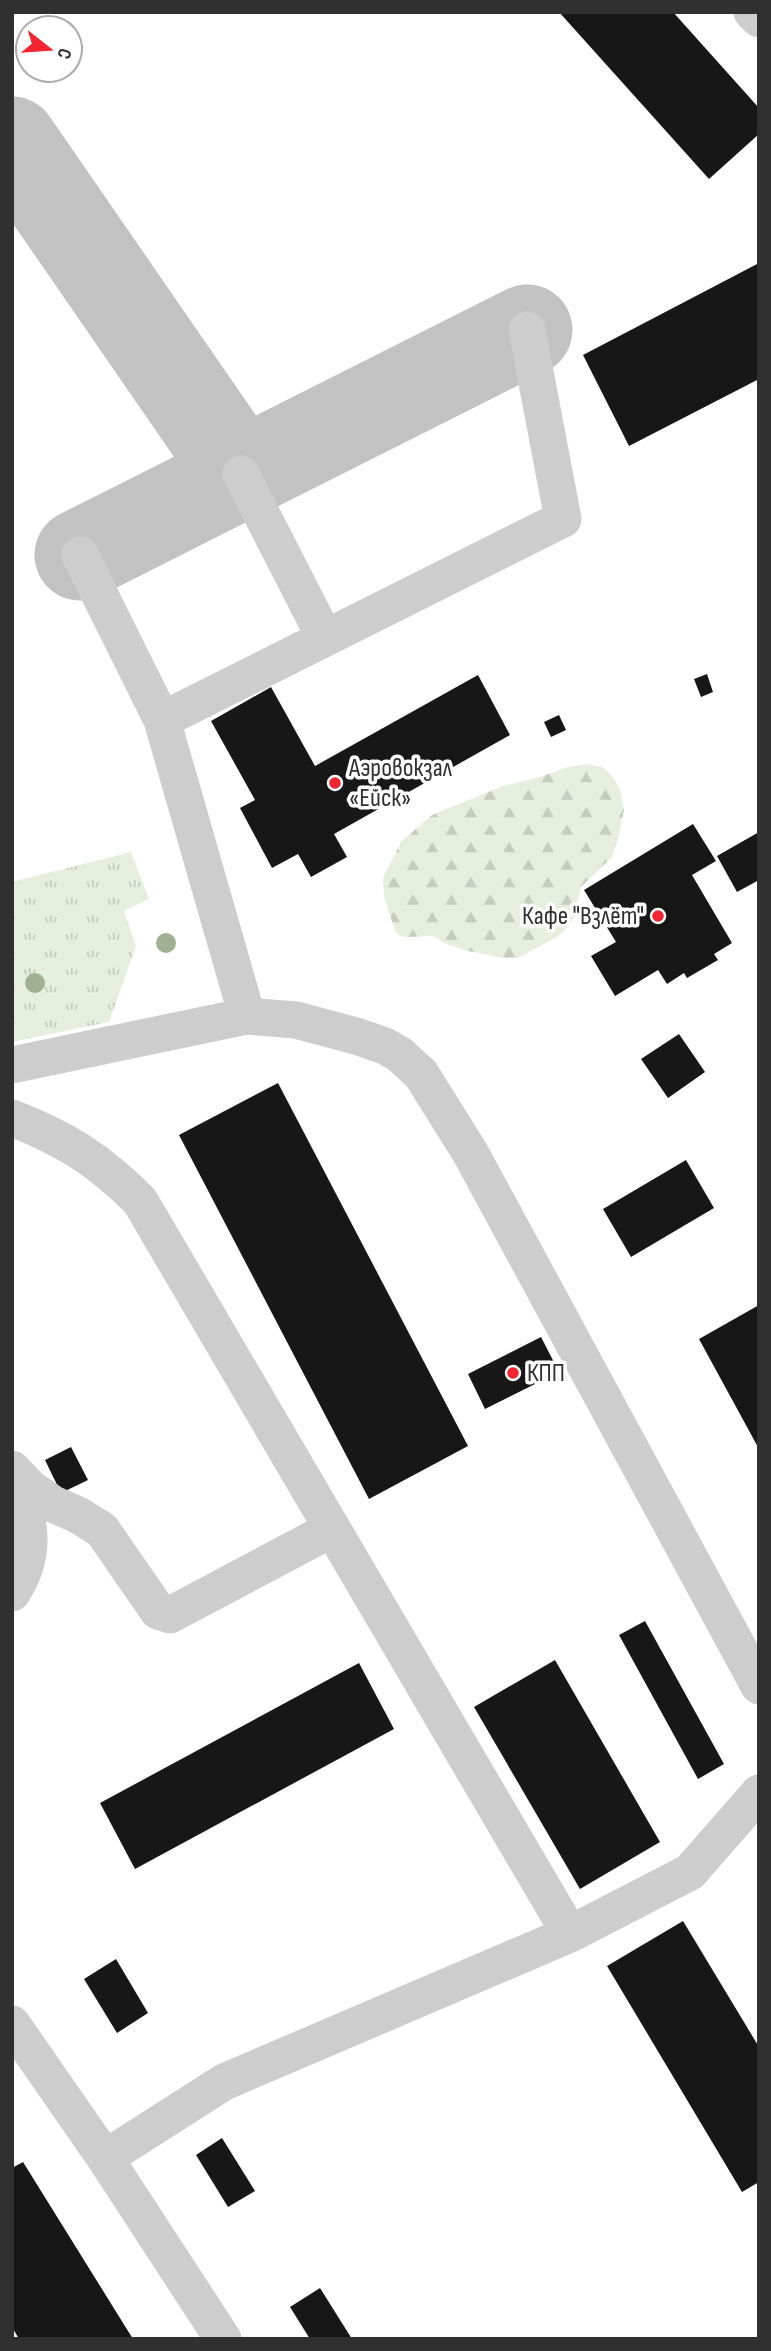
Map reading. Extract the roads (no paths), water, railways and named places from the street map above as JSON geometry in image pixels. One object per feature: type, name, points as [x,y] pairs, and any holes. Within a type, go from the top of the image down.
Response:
[{"type":"street","points":[[752,12],[759,19]]},
{"type":"street","points":[[162,720],[563,519],[527,330]]},
{"type":"street","points":[[241,474],[325,638]]},
{"type":"street","points":[[80,555],[162,720],[247,1016]]},
{"type":"street","points":[[12,1065],[247,1016],[296,1020],[356,1035],[399,1054],[421,1074],[454,1124],[759,1686]]},
{"type":"street","points":[[12,1118],[76,1148],[111,1172],[140,1201],[570,1934]]},
{"type":"street","points":[[12,1469],[30,1488],[53,1504],[102,1530],[158,1611],[170,1615],[332,1529]]},
{"type":"street","points":[[12,1476],[25,1506],[30,1531],[23,1569],[12,1593]]},
{"type":"street","points":[[105,2158],[224,2082],[570,1934],[690,1872],[759,1793]]},
{"type":"street","points":[[12,2024],[105,2158],[223,2339]]},
{"type":"place","name":"Аэровокзал «Ейск»","points":[[335,783]]},
{"type":"place","name":"Кафе \"Взлёт\"","points":[[658,916]]},
{"type":"place","name":"КПП","points":[[513,1373]]}]
